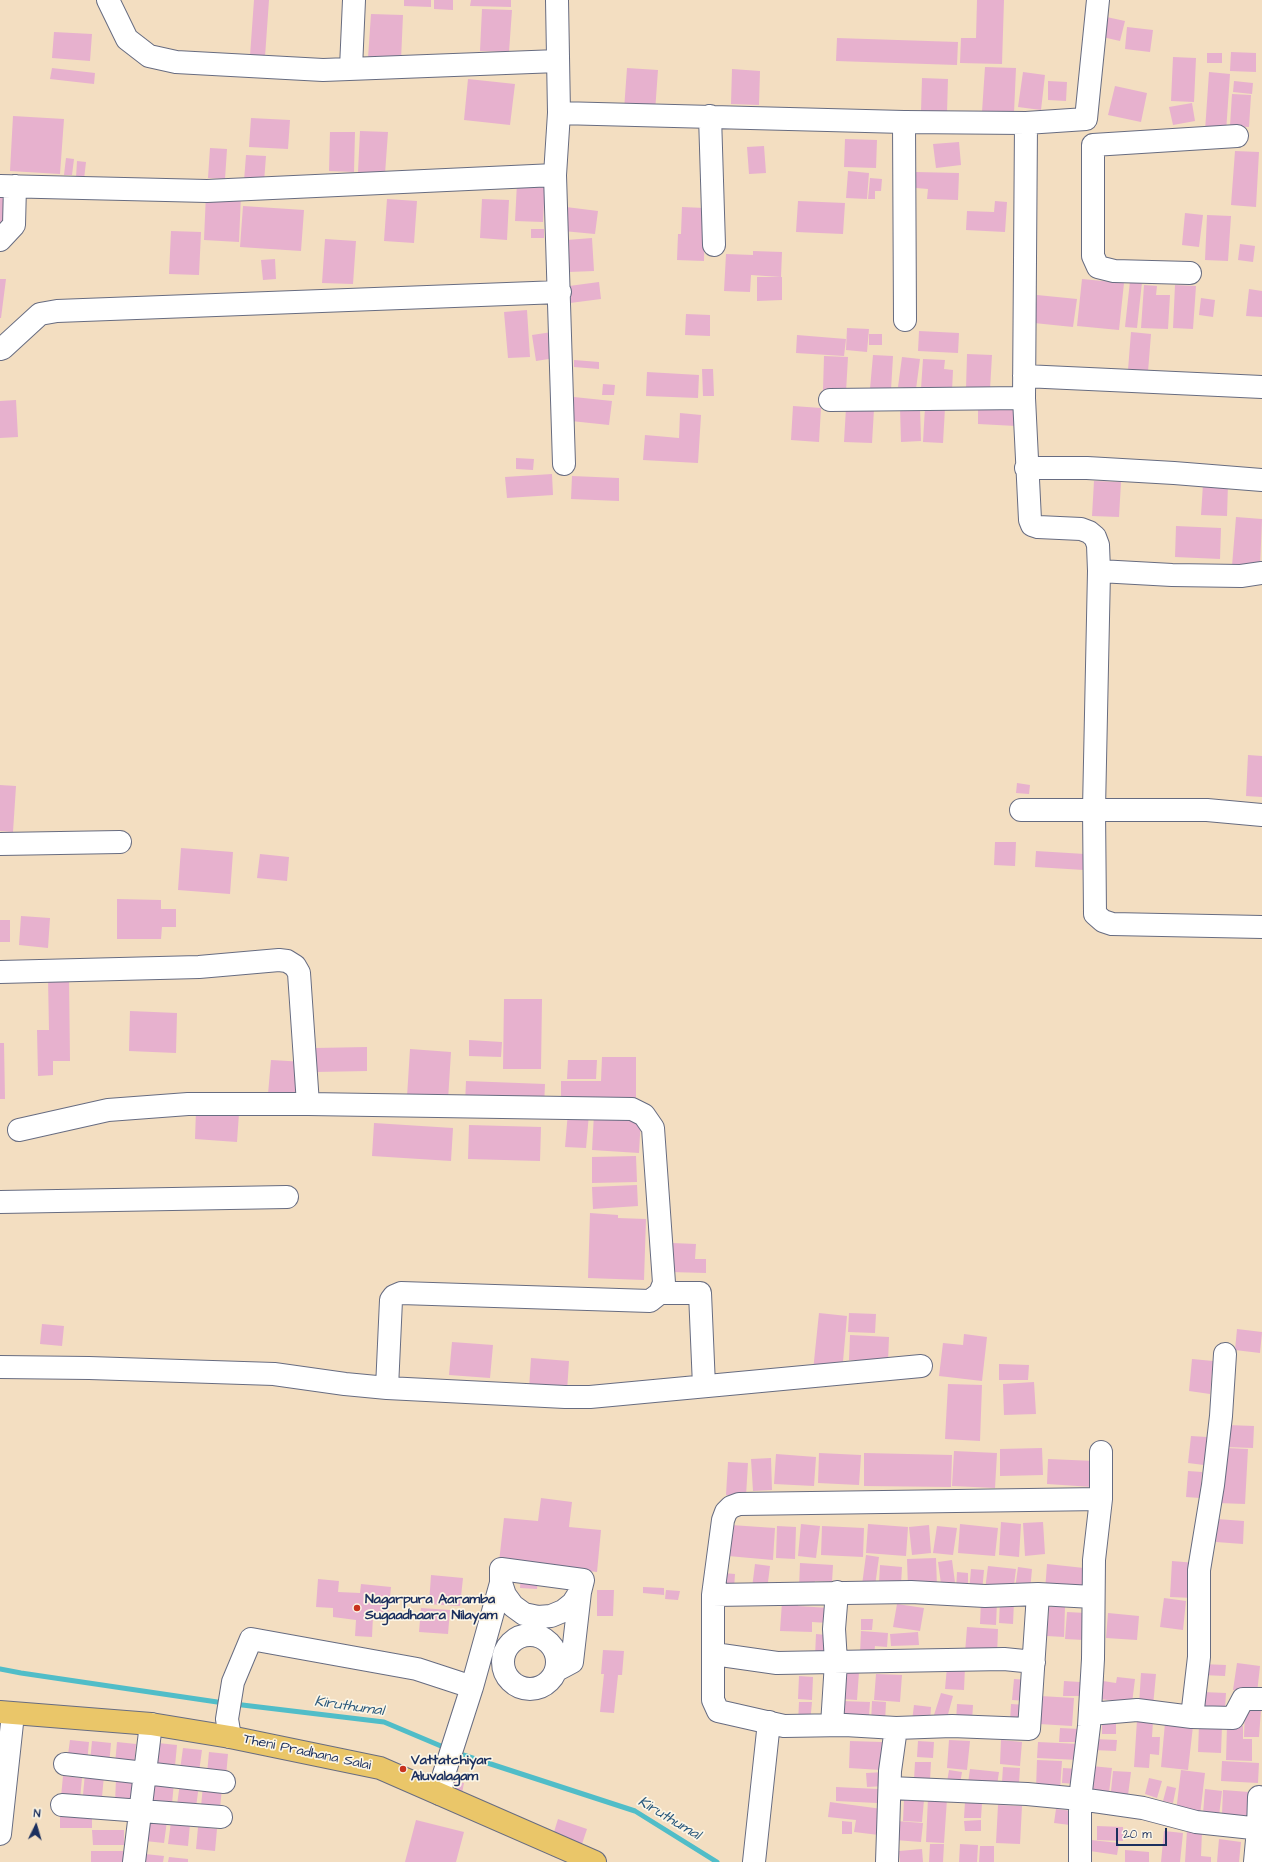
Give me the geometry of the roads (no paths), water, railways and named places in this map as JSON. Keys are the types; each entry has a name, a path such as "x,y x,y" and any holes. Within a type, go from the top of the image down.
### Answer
{"main road":[{"name":"Theni Pradhana Salai","path":"6,1713 228,1728 442,1784 596,1862"}],"street":[{"path":"108,0 127,39 149,56 176,62 316,70 558,61"},
{"path":"351,68 354,0"},
{"path":"557,0 559,113 555,175 560,292 564,464"},
{"path":"1098,0 1086,119 1093,145 1093,256 1098,267 1114,271 1190,273"},
{"path":"559,113 904,122 1026,123 1086,119"},
{"path":"710,116 714,245"},
{"path":"904,122 905,320"},
{"path":"1026,123 1024,398 1026,468 1030,520 1032,525 1046,529 1081,529 1089,532 1095,537 1098,545 1099,570 1093,903 1095,914 1103,921 1112,924 1262,928"},
{"path":"1093,145 1237,136"},
{"path":"0,240 14,225 7,186 207,191 555,175"},
{"path":"0,349 40,314 57,311 560,292"},
{"path":"1024,376 1262,387"},
{"path":"830,400 1024,398"},
{"path":"1026,468 1087,468 1262,480"},
{"path":"1099,570 1172,575 1240,576 1262,573"},
{"path":"1021,810 1206,810 1262,815"},
{"path":"0,844 120,842"},
{"path":"0,972 199,967 279,960 287,961 295,966 299,973 308,1104"},
{"path":"19,1130 108,1110 188,1104 308,1104 632,1110 644,1114 653,1128 664,1283 660,1294"},
{"path":"0,1202 287,1197"},
{"path":"387,1388 391,1300 394,1296 401,1293 650,1301 660,1294 700,1293 704,1386"},
{"path":"1192,1718 1199,1657 1199,1570 1213,1485 1221,1416 1225,1354"},
{"path":"0,1367 89,1368 274,1374 387,1388 590,1397 921,1366"},
{"path":"1080,1862 1080,1799 1090,1714 1094,1659 1094,1560 1101,1499 1101,1452"},
{"path":"1038,1594 1029,1729 952,1726 896,1728 832,1725 784,1726 718,1711 713,1700 713,1594 723,1520 726,1512 731,1507 739,1504 1101,1499"},
{"path":"442,1784 474,1680 501,1583 501,1569 583,1580 580,1592 572,1662 557,1670"},
{"path":"501,1583 505,1595 513,1606 537,1626 545,1639 556,1652 558,1661 557,1670 553,1678 538,1688 520,1688 512,1683 506,1675 503,1667 506,1649"},
{"path":"474,1680 512,1642 528,1635 537,1626 551,1616 563,1611 573,1603 580,1592"},
{"path":"832,1725 836,1662 834,1629 837,1592"},
{"path":"713,1594 911,1592 985,1596 1038,1594 1093,1597"},
{"path":"228,1728 233,1682 251,1639 474,1680"},
{"path":"714,1654 777,1663 1004,1659 1034,1662"},
{"path":"1090,1714 1137,1710 1192,1718 1233,1718 1243,1699 1262,1700"},
{"path":"0,1834 6,1713"},
{"path":"754,1862 769,1722"},
{"path":"134,1862 151,1724"},
{"path":"887,1862 890,1771 896,1728"},
{"path":"65,1764 224,1782"},
{"path":"890,1788 1027,1794 1080,1799 1143,1808 1196,1822 1260,1829"},
{"path":"1255,1862 1260,1829 1258,1797"},
{"path":"62,1805 221,1817"}],"waterway":[{"name":"Kiruthumal","path":"0,1669 224,1703"},
{"name":"Kiruthumal","path":"234,1704 384,1722 448,1749"},
{"name":"Kiruthumal","path":"457,1753 635,1811 717,1862"}],"place":[{"name":"Nagarpura Aaramba Sugaadhaara Nilayam","path":"357,1608"},
{"name":"Vattatchiyar Aluvalagam","path":"403,1769"}]}
